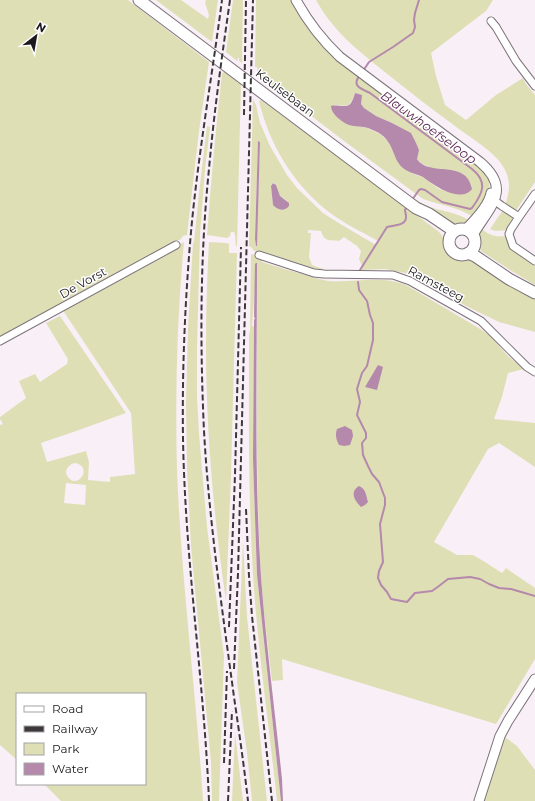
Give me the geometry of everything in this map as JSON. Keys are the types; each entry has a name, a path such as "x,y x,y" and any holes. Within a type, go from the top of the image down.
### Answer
{"main road":[{"name":"Keulsebaan","path":"139,0 412,205 425,218 452,233"},
{"path":"470,241 462,255 450,249 448,240 452,233 462,228 470,241 475,256 509,279 535,293"},
{"path":"470,241 502,267 535,287"}],"street":[{"path":"296,0 310,24 321,38 340,57 475,158 490,172 493,198 492,208 470,241"},
{"path":"491,21 516,61 535,86"},
{"path":"535,194 509,234 513,246 535,261"},
{"path":"493,198 519,217"},
{"name":"De Vorst","path":"0,341 176,245"},
{"name":"Ramsteeg","path":"259,255 324,274 393,275 410,281 481,321 527,367 535,372"},
{"path":"479,801 500,736 535,679"}],"green space":[{"path":"0,0 128,0 209,62 199,131 187,235 183,236 180,240 178,240 178,242 0,337"},
{"path":"156,0 181,0 208,19 209,15 205,3 206,0 218,0 212,42"},
{"path":"233,0 243,0 242,63 239,61 239,58 237,61 226,52"},
{"path":"256,0 292,0 308,26 478,164 488,177 489,188 486,198 473,217 455,208 423,199 258,75 257,67 255,67","holes":["355,93 361,95 361,104 364,108 411,134 417,159 422,164 430,167 451,193 439,189 423,177 413,174 389,142 380,134 367,128 348,124 334,105 346,106 350,104"]},
{"path":"316,0 493,0 486,11 431,53 445,105 466,120 496,95 523,78 535,95 535,182 515,212 505,205 509,183 504,167 496,157 359,51 331,23"},
{"path":"224,71 237,81 237,83 238,81 241,83 237,246 234,232 231,232 230,236 227,238 207,235 222,73"},
{"path":"253,99 260,123 270,146 287,175 297,188 323,213 376,245 378,241 325,209 292,174 275,146 263,117 259,101 261,100 438,231 442,236 446,249 451,255 460,258 468,258 535,295 535,332 499,322 466,306 415,275 385,269 361,270 362,266 359,259 361,251 357,246 344,237 339,241 330,240 326,239 322,235 321,231 308,230 308,233 311,233 309,257 312,265 323,269 322,273 254,251 249,246","holes":["258,141 260,144 256,246 255,239","272,183 275,184 280,196 289,204 273,205"]},
{"path":"207,126 210,127 200,235 197,397 207,527 224,656 219,801 212,801 211,762 191,546 187,468 186,402 188,327 193,243"},
{"path":"413,198 435,209 455,214 470,221 464,225 449,223 440,219"},
{"path":"503,210 513,217 514,220 509,230 495,231 490,229"},
{"path":"479,227 492,235 508,236 535,264 535,285 481,251 478,244 477,235"},
{"path":"184,242 177,355 177,469 185,594 197,718 203,801 61,801 45,785 146,785 146,693 16,693 16,759 0,745 0,425 3,424 0,417 26,398 19,381 35,374 40,382 67,364 68,359 46,323 60,316 126,413 41,443 47,462 86,451 89,462 88,480 110,482 110,477 135,474 131,413 62,309","holes":["75,463 81,465 84,473 79,479 76,481 68,477 66,470 69,466","66,483 86,485 85,505 64,503"]},
{"path":"209,242 227,243 229,244 229,253 237,253 226,601 214,507 207,411 206,333"},
{"path":"251,254 263,258 262,262 326,281 387,280 397,282 406,285 482,330 490,336 508,356 524,369 508,373 502,397 494,419 535,423 535,467 499,443 488,449 434,542 457,555 473,555 502,573 506,568 535,588 535,659 496,724 282,659 283,680 272,681 263,602 259,537 257,263 252,326 254,326 253,459 257,575 281,801 277,801 253,575 249,454"},
{"path":"243,540 247,617 267,801 252,801 237,682"},
{"path":"235,733 243,801 232,801"},
{"path":"505,737 517,746 535,770 535,801 484,801"}],"water":[{"path":"355,93 362,95 361,104 364,108 376,116 411,133 419,150 417,159 423,164 430,167 455,171 463,174 468,180 472,189 468,193 458,195 447,192 423,177 405,170 399,164 388,141 379,133 366,127 349,125 340,120 331,109 331,106 349,105"},
{"path":"258,141 260,142 256,246 255,239"},
{"path":"273,183 276,185 280,196 289,203 289,206 283,210 273,205 271,186"},
{"path":"256,263 257,499 263,602 282,779 283,801 281,801 257,575 253,459"},
{"path":"378,365 383,367 377,390 365,387"},
{"path":"345,426 352,430 353,436 350,445 344,446 339,445 336,433 337,429"},
{"path":"359,486 364,491 368,502 361,507 354,496 354,491"}],"waterway":[{"name":"Blauwhoefseloop","path":"363,71 369,62 413,33 415,27 415,13 419,0"},
{"name":"Blauwhoefseloop","path":"360,75 356,82 358,87 370,93 472,169 480,178 482,183 479,197 470,209 442,202 425,190 421,189 412,200"},
{"name":"Blauwhoefseloop","path":"360,270 387,227 404,222 406,219 405,210 407,206"},
{"name":"Blauwhoefseloop","path":"358,282 359,290 367,301 373,323 373,340 367,366 362,373 357,389 360,402 357,415 366,433 366,438 362,443 363,455 372,474 379,482 385,498 385,505 380,524 383,562 378,578 381,585 391,599 407,602 415,593 432,591 448,579 470,577 480,579 499,588 511,589 535,596"}],"railway":[{"path":"209,801 207,756 184,484 183,387 191,232 201,145 222,0"},
{"path":"230,0 216,105 206,202 202,267 202,366 206,464 213,531 248,801"},
{"path":"244,115 246,0"},
{"path":"234,669 238,573 253,0"},
{"path":"229,627 241,247"},
{"path":"246,509 252,616 272,801"},
{"path":"224,763 227,671"},
{"path":"228,801 232,711"}]}
